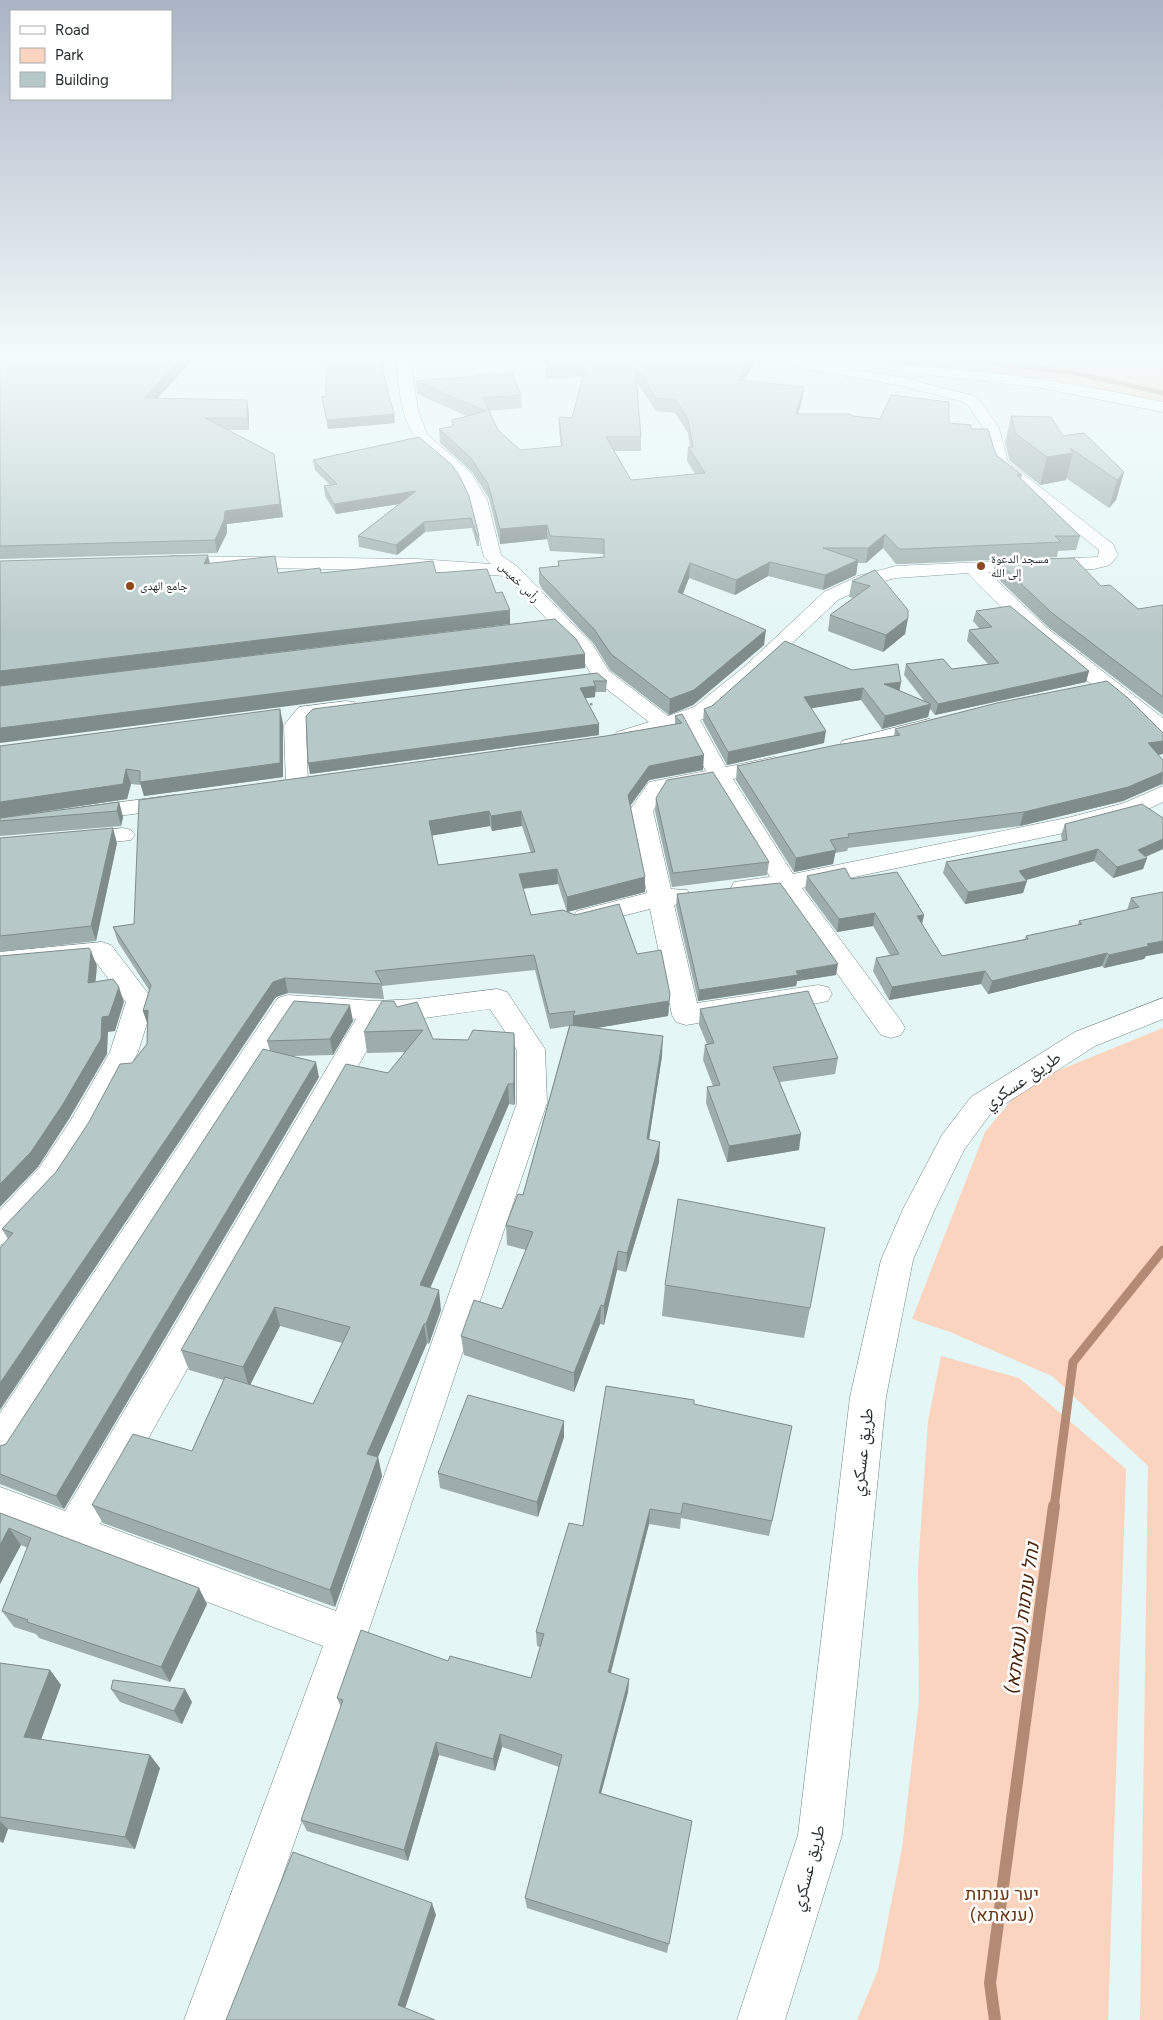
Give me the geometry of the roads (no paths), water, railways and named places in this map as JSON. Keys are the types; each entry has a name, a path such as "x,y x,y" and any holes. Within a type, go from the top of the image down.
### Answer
{"street":[{"name":"رأس خميس","path":"434,450 463,473 478,499 493,557 511,571 551,627 586,649 592,676 677,721"},
{"path":"606,742 702,712 751,671 831,596 865,580 896,572 1094,563 1104,561 1110,555 1107,548 1000,464 997,450"},
{"path":"151,561 258,561 418,565 511,571"},
{"path":"973,568 1028,620 1106,686 1163,728"},
{"path":"1078,692 1106,686"},
{"path":"277,716 366,705"},
{"path":"297,784 295,725 307,712"},
{"path":"677,721 720,776 786,884 891,1028"},
{"path":"830,751 948,721"},
{"path":"794,760 658,787 641,811 686,1014 818,994"},
{"path":"574,920 660,898 786,884 1073,824 1132,808 1163,793"},
{"path":"69,816 195,799"},
{"path":"57,840 123,835"},
{"path":"0,961 102,951 140,1001 124,1052 82,1128 50,1177 0,1232"},
{"path":"0,1444 288,1005 375,1012 497,999 531,1049 532,1103 346,1635 208,2020"},
{"name":"طريق عسكري","path":"761,2020 820,1834 828,1747 868,1397 897,1260 918,1209 953,1143 981,1105 1085,1039 1163,1008"},
{"path":"73,1534 375,1012"},
{"path":"0,1505 346,1635"}],"waterway":[{"name":"נחל ענתות (ענאתא)","path":"1054,1508 1073,1362 1163,1250"},
{"name":"נחל ענתות (ענאתא)","path":"995,2020 990,1983 1054,1506"}],"place":[{"name":"مسجد الدعوة إلى الله","path":"981,566"},
{"name":"جامع الهدى","path":"130,586"}],"park label":[{"name":"יער ענתות (ענאתא)","path":"1002,1904"}]}
